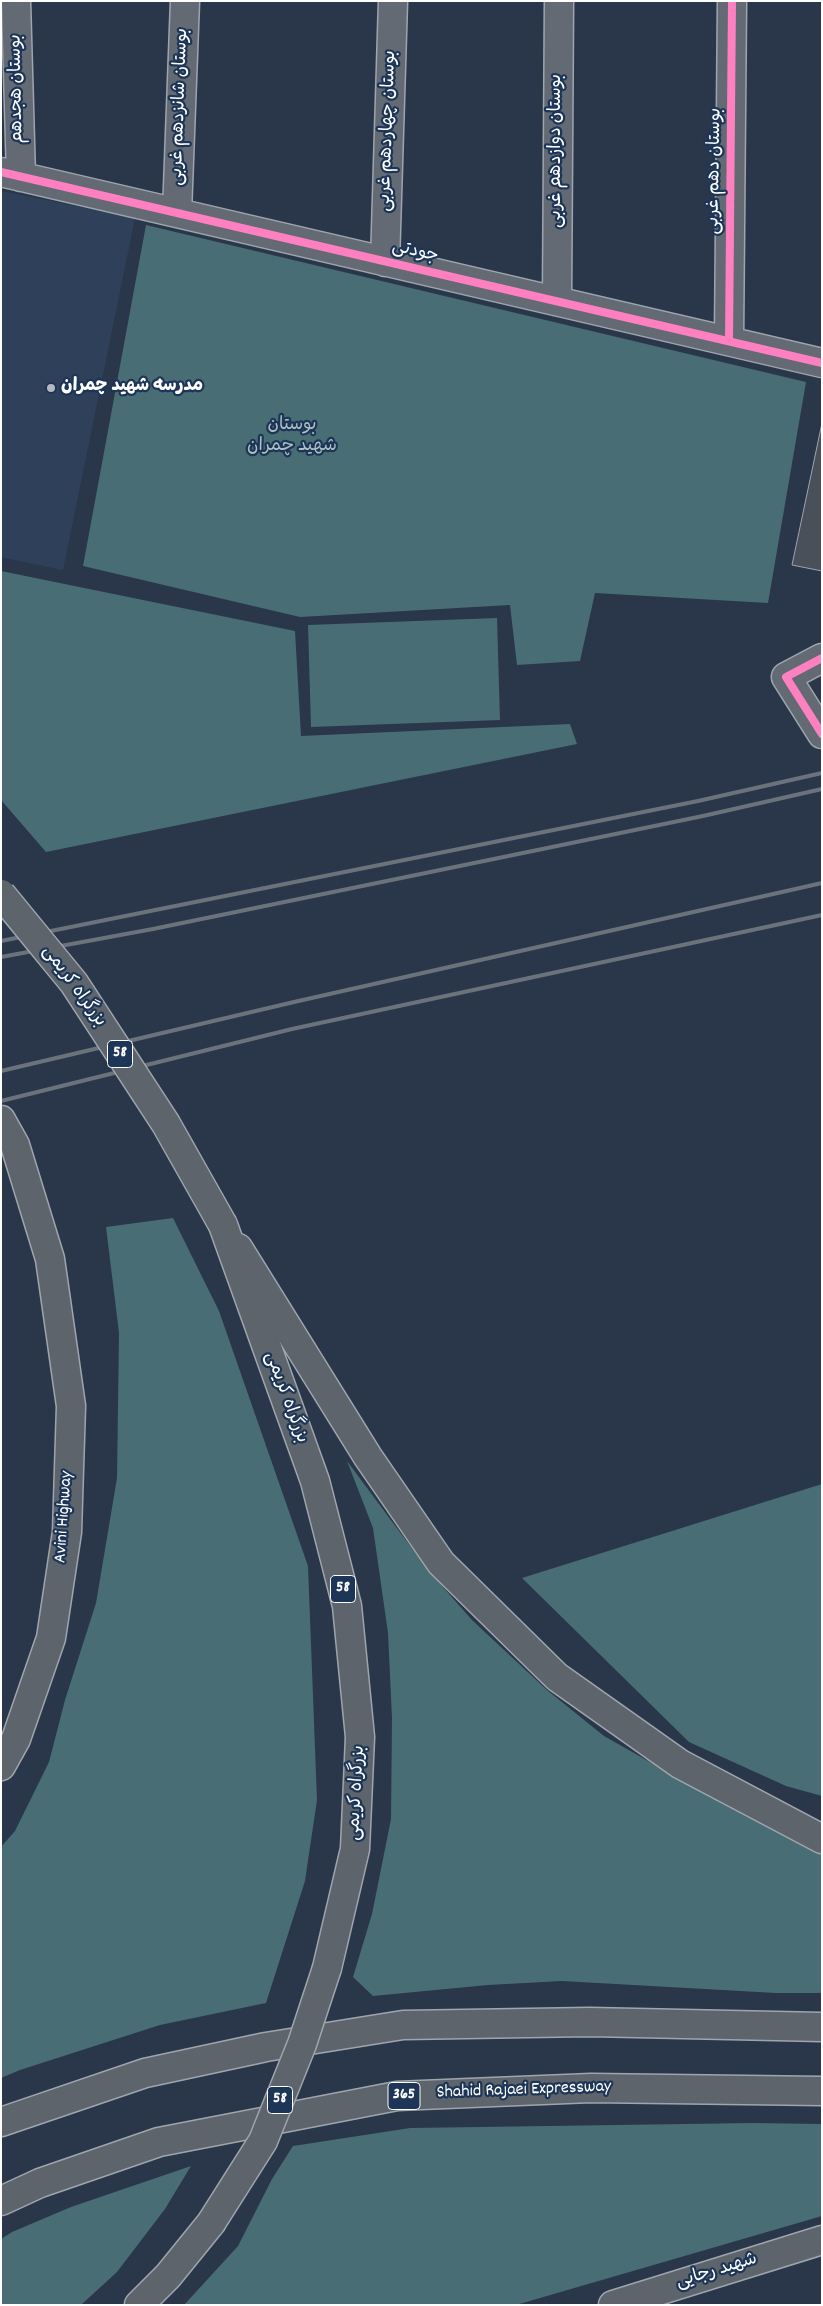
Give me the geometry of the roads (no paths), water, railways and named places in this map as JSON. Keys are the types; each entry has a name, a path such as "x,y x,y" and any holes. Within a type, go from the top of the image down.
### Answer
{"main road":[{"name":"بزرگراه کریمی","path":"1,894 74,983 166,1124 223,1225 315,1481 347,1606 360,1737 355,1849 327,1968 302,2044 263,2141 211,2223 168,2276 139,2305"},
{"name":"Avini Highway","path":"1,1120 14,1145 50,1258 71,1406 66,1532 51,1638 16,1739 1,1766"},
{"path":"223,1225 368,1457 441,1563 557,1676 680,1764 822,1839"},
{"path":"1,2122 145,2073 266,2047 403,2025 590,2022 822,2027"},
{"name":"Shahid Rajaei Expressway","path":"1,2202 40,2183 159,2142 397,2096 591,2088 822,2091"},
{"name":"شهید رجایی","path":"613,2305 822,2240"}],"street":[{"name":"بوستان هجدهم","path":"11,175 16,1"},
{"name":"بوستان شانزدهم غربی","path":"177,213 185,1"},
{"name":"بوستان چهاردهم غربی","path":"385,262 393,1"},
{"name":"بوستان دوازدهم غربی","path":"557,301 559,1"},
{"name":"بوستان دهم غربی","path":"729,341 732,1"},
{"name":"جودتی","path":"11,175 822,363"},
{"path":"822,658 786,677 822,734"}],"railway":[{"path":"1,941 698,801 822,773"},
{"path":"1,957 153,929 703,816 822,789"},
{"path":"1,1071 294,1002 822,883"},
{"path":"1,1101 292,1029 822,915"}],"place":[{"name":"مدرسه شهید چمران","path":"51,388"}],"park label":[{"name":"بوستان شهید چمران","path":"292,437"}]}
